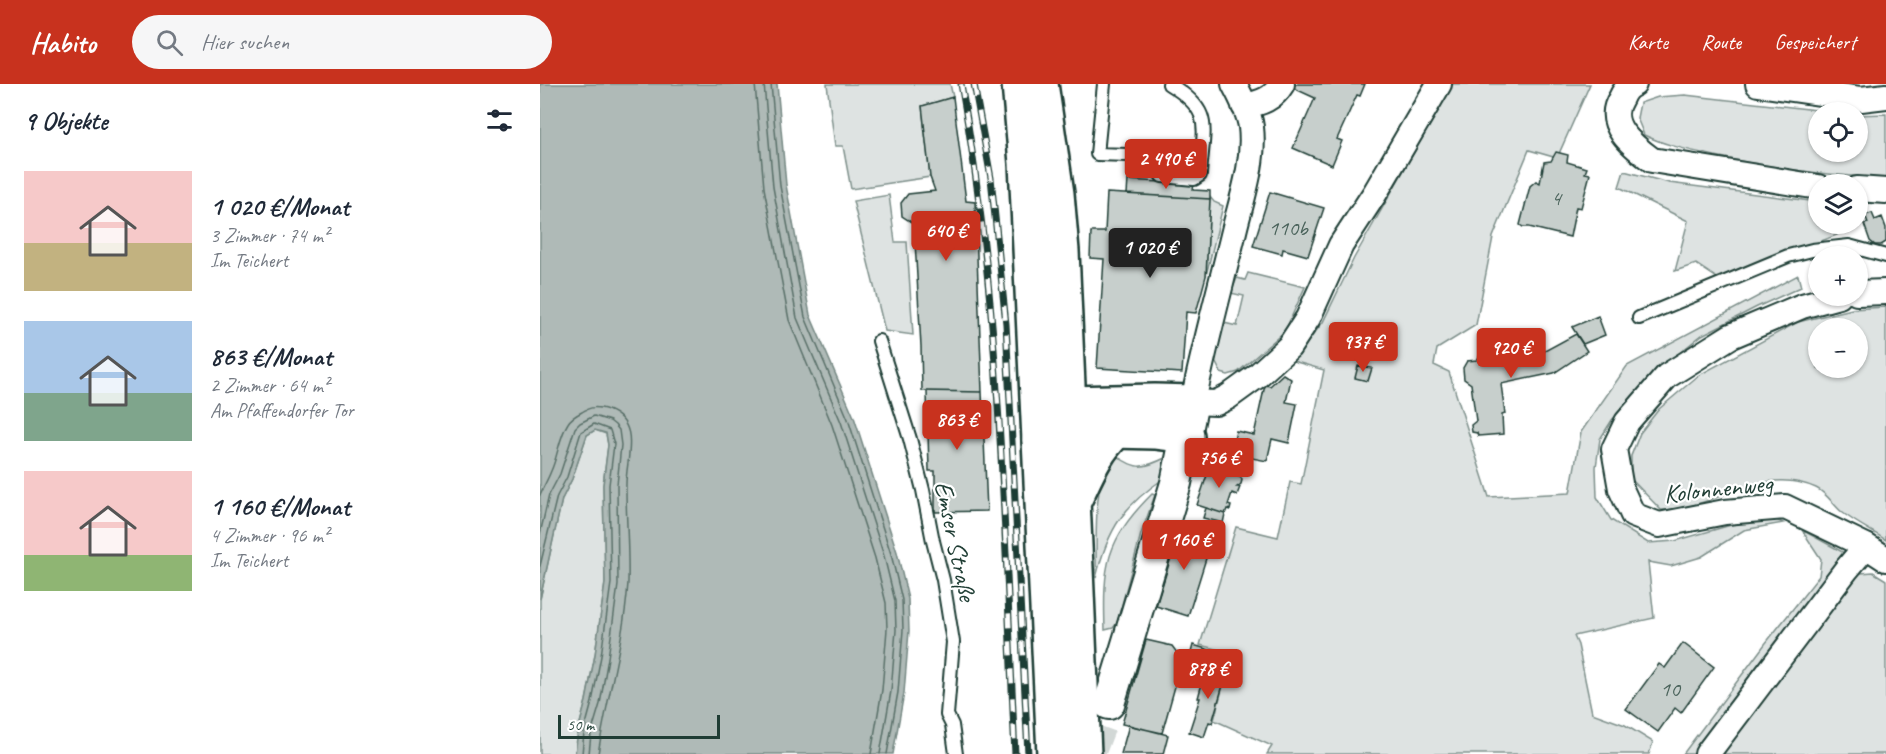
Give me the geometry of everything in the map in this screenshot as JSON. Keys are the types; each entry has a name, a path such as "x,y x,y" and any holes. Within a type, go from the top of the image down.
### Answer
{"main road":[{"path":"1019,84 1027,175 1051,361"},
{"path":"1041,84 1057,194 1062,251 1051,361 1054,754"},
{"path":"1051,427 1155,401 1193,402"},
{"path":"1051,427 1187,436"},
{"path":"1051,427 1074,501 1084,754"},
{"path":"1074,501 1096,455 1117,431"}],"street":[{"path":"1109,704 1176,483 1208,332 1249,165 1251,126 1234,84"},
{"path":"1244,106 1260,104 1271,98 1282,84"},
{"path":"1193,402 1216,403 1228,398 1289,347 1308,318 1341,245 1375,193 1439,84"},
{"path":"1634,84 1627,87 1617,103 1617,124 1631,145 1652,160 1808,185"},
{"path":"1758,84 1861,99 1886,96"},
{"path":"1868,190 1886,191"},
{"path":"1868,292 1886,292"},
{"name":"Kolonnenweg","path":"1808,304 1731,336 1667,376 1627,422 1614,449 1621,489 1633,515 1659,525 1725,512 1785,507 1876,553"},
{"name":"Kolonnenweg","path":"1707,754 1846,570 1876,553"}],"lane":[{"path":"1104,84 1097,154 1158,156 1158,171 1162,176 1194,179 1200,175 1204,121 1198,106 1188,96 1169,84"},
{"path":"1639,318 1788,256 1812,250 1850,246 1886,256"},
{"name":"Emser Straße","path":"879,341 910,439 943,580 953,642 947,715 952,725 956,754"}],"shaded area":[{"path":"827,84 950,84 953,97 922,106 930,177 851,189 843,146 835,146"},
{"path":"1453,84 1590,84 1557,158 1529,150 1493,237 1476,325 1437,349 1434,365 1449,372 1489,497 1570,493 1581,432 1627,366 1798,275 1801,287 1702,335 1657,371 1612,420 1600,439 1596,467 1597,497 1611,520 1648,543 1675,541 1745,521 1771,518 1783,523 1744,530 1701,557 1671,566 1648,562 1654,618 1574,636 1578,645 1592,713 1625,725 1653,742 1649,754 1267,754 1272,746 1214,720 1227,671 1225,669 1231,653 1200,645 1236,527 1278,537 1290,482 1301,484 1324,370 1293,361 1323,322 1354,258"},
{"path":"1685,95 1808,109 1808,162 1868,162 1868,115 1886,114 1886,178 1868,177 1868,174 1800,171 1715,156 1661,142 1644,135 1637,118 1640,103 1658,97"},
{"path":"1624,171 1669,183 1808,201 1808,234 1838,234 1720,280 1696,264 1675,271 1688,221 1619,187"},
{"path":"889,195 895,242 907,242 913,335 885,331 853,201"},
{"path":"1210,197 1214,202 1223,206 1206,276"},
{"path":"1248,273 1305,287 1285,331 1238,372 1228,375 1221,373 1214,359 1224,323 1237,326 1244,296 1231,293 1237,278 1245,280"},
{"path":"1886,307 1886,540 1843,513 1820,490 1796,482 1776,481 1757,484 1701,503 1661,510 1631,479 1631,456 1640,433 1659,409 1699,375 1798,322 1808,320 1808,378 1868,378 1868,318 1815,318 1852,309"},
{"path":"595,430 606,434 608,445 603,485 605,583 595,655 575,754 540,754 540,599 562,499 572,479 587,435"},
{"path":"1111,452 1126,462 1138,466 1151,464 1167,457 1166,477 1151,487 1120,519 1106,545 1096,578 1098,497 1105,466"},
{"path":"1152,494 1155,495 1141,534 1117,623 1113,628 1105,630 1105,588 1110,556 1125,526"},
{"path":"1802,530 1848,555 1699,754 1683,754 1819,576 1821,559"},
{"path":"1873,572 1886,580 1886,754 1715,754 1853,577 1861,573"}],"water":[{"path":"540,84 777,84 786,185 810,315 854,417 897,552 908,599 909,631 904,693 893,754 575,754 595,655 605,583 603,485 608,445 606,433 595,430 587,435 572,479 562,499 540,599"}],"building":[{"path":"1295,84 1365,84 1360,96 1357,95 1337,139 1342,141 1332,165 1293,148 1315,98 1293,88"},
{"path":"953,97 966,201 975,202 982,392 922,391 914,224 902,216 901,203 908,194 935,191 930,177 922,106"},
{"path":"1556,152 1568,155 1567,162 1587,168 1585,173 1590,174 1581,208 1576,207 1570,237 1520,225 1530,186 1536,181 1540,183 1544,162 1551,161"},
{"path":"1128,180 1194,184 1193,190 1210,191 1210,199 1127,194"},
{"path":"1270,192 1324,208 1308,256 1283,249 1282,254 1253,246"},
{"path":"1107,193 1210,199 1206,276 1196,313 1186,312 1182,373 1097,368 1104,259 1090,258 1091,232 1105,232"},
{"path":"1872,213 1875,220 1882,217 1886,228 1886,242 1881,245 1875,245 1870,241 1868,234 1868,214"},
{"path":"1598,316 1605,335 1583,344 1572,327"},
{"path":"1576,334 1587,351 1554,373 1501,384 1505,414 1502,415 1503,434 1478,436 1477,433 1472,432 1471,425 1476,421 1471,384 1464,379 1463,368 1467,361 1477,360 1483,351 1489,357 1542,349 1543,352"},
{"path":"1358,366 1372,368 1368,381 1355,378"},
{"path":"1283,374 1291,379 1286,402 1297,404 1289,443 1272,439 1267,461 1231,454 1236,431 1254,435 1265,385 1270,386"},
{"path":"927,391 982,392 987,511 935,512 935,471 929,471"},
{"path":"1223,465 1233,469 1232,474 1240,476 1242,480 1237,487 1240,487 1237,495 1232,493 1228,505 1231,506 1230,510 1227,509 1225,514 1197,505 1210,466 1221,470"},
{"path":"1206,508 1225,514 1223,523 1203,518"},
{"path":"1181,525 1213,536 1188,616 1156,606"},
{"path":"1146,640 1172,646 1178,654 1181,665 1162,733 1122,724"},
{"path":"1683,643 1714,667 1681,713 1675,708 1658,732 1626,709 1659,664 1665,668"},
{"path":"1193,645 1227,655 1224,663 1228,664 1226,671 1207,665 1205,673 1187,668"},
{"path":"1207,665 1227,671 1212,723 1209,722 1204,737 1189,732 1200,698 1198,698"},
{"path":"1129,725 1168,735 1163,754 1121,754"}],"tunnel":[{"path":"1090,754 1109,704"}],"railway":[{"path":"961,84 985,250 993,334 1004,502 1015,754"},
{"path":"974,84 991,178 1006,324 1028,754"}]}
